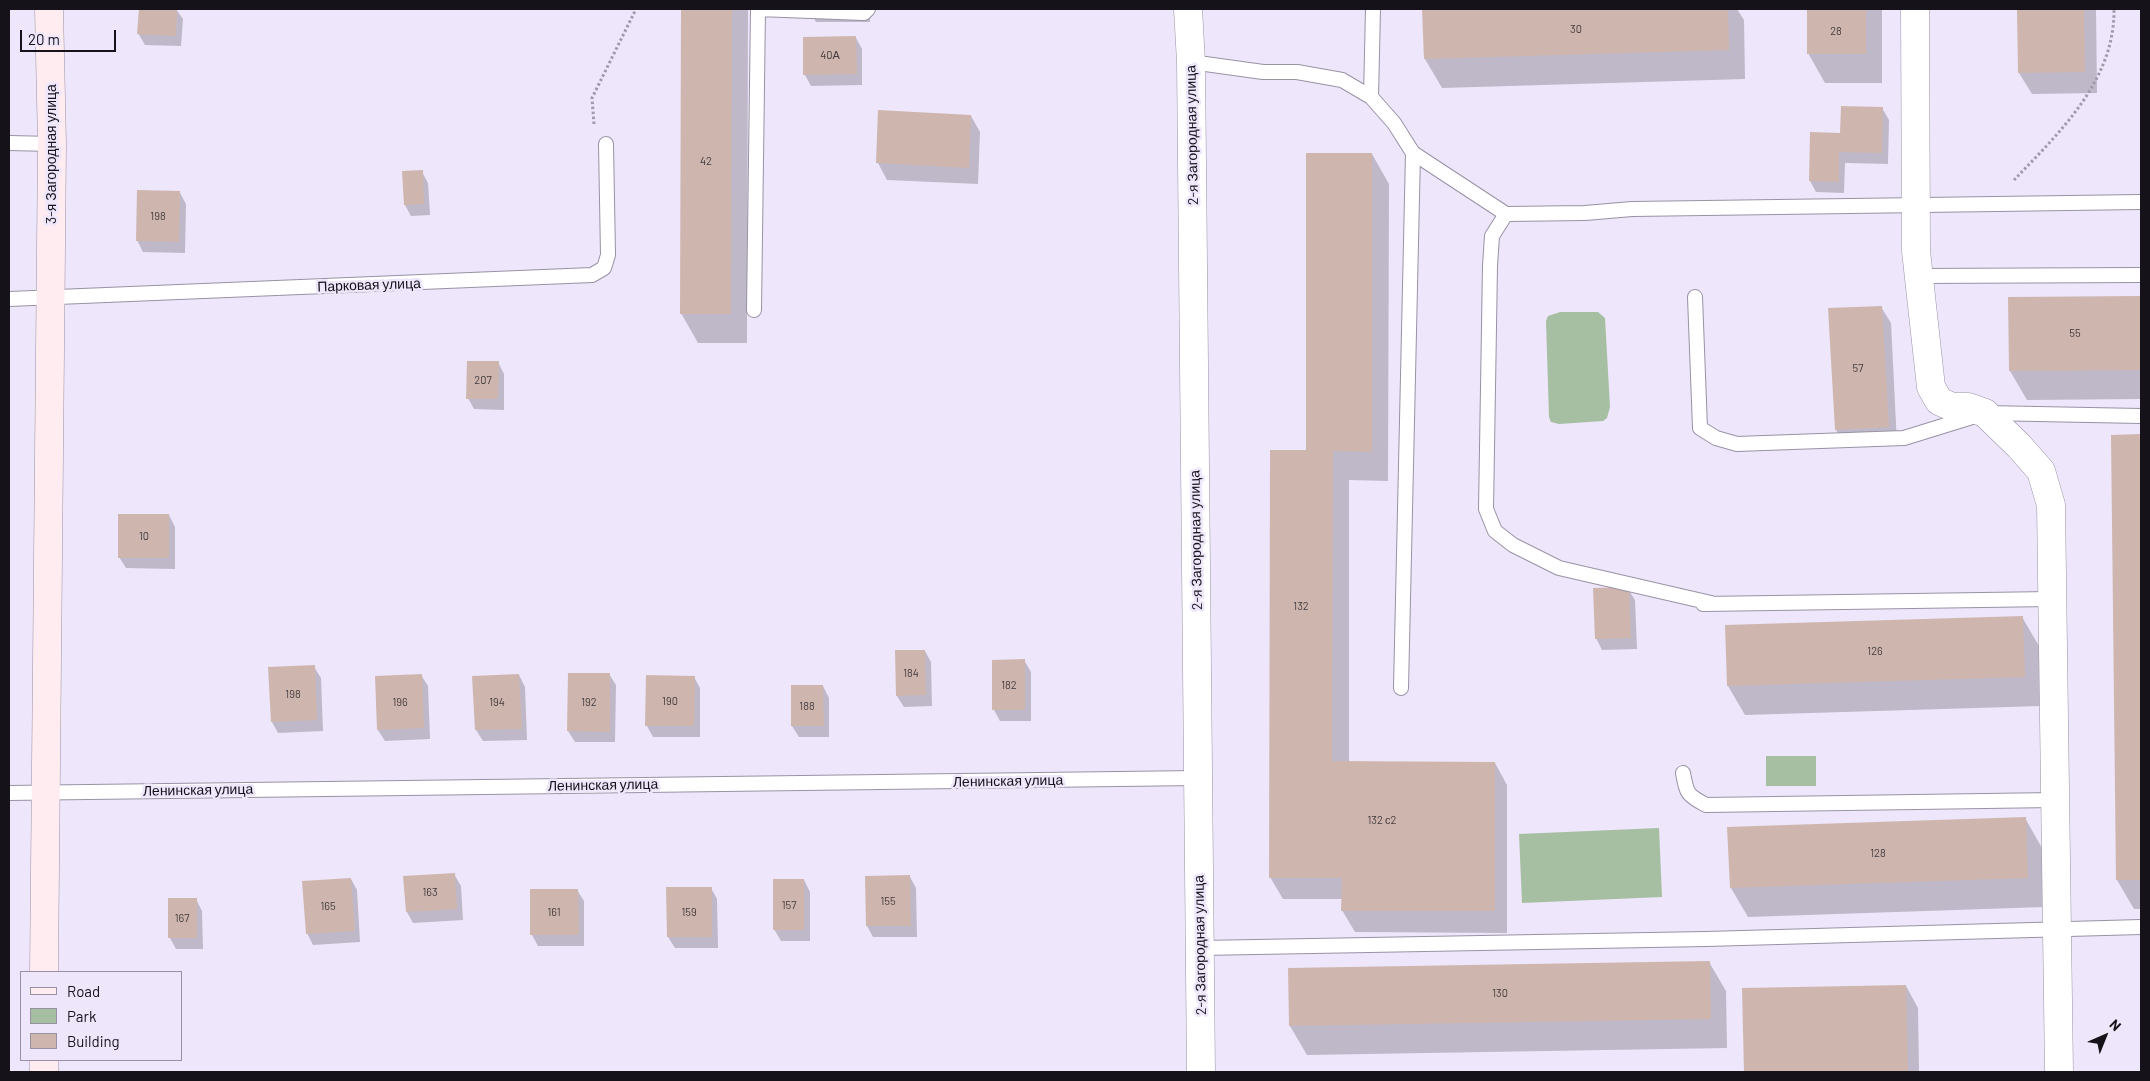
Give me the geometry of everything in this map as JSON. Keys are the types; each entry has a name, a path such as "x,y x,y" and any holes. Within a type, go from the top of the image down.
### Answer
{"main road":[{"name":"3-я Загородная улица","path":"44,971 52,144 49,9"}],"street":[{"name":"2-я Загородная улица","path":"1188,9 1191,62 1201,1072"},
{"path":"1915,9 1918,276 1931,387 1939,401 1952,407 1968,407 1985,413 2019,446 2041,471 2051,505 2059,1072"}],"lane":[{"path":"754,310 758,9 864,13 868,9"},
{"path":"1371,97 1374,9"},
{"path":"1191,62 1263,72 1297,72 1342,80 1371,97 1394,123 1413,153 1506,214 1586,213 1632,209 2141,202"},
{"path":"9,143 52,144"},
{"name":"Парковая улица","path":"9,299 592,275 604,268 608,255 606,144"},
{"path":"1401,688 1413,153"},
{"path":"1506,214 1492,236 1486,509 1495,531 1513,545 1559,568 1705,604 2052,600"},
{"path":"1918,276 2141,275"},
{"path":"1695,297 1700,428 1716,438 1737,444 1904,438 1985,413 2141,416"},
{"path":"1683,773 1690,797 1706,804 2055,800"},
{"name":"Ленинская улица","path":"9,793 1198,778"},
{"path":"1200,948 1706,940 2025,932 2057,928 2141,927"}],"path":[{"path":"606,144 593,123 592,98 636,9"},
{"path":"1992,204 2052,140 2084,101 2107,56 2112,41 2114,9"}],"green space":[{"path":"1560,312 1598,312 1605,318 1610,407 1607,418 1603,421 1559,424 1551,422 1549,417 1546,321 1548,316"},
{"path":"1766,756 1816,756 1816,786 1766,786"},
{"path":"1659,828 1662,897 1522,903 1519,834"}],"building":[{"path":"139,9 177,9 176,36 137,34"},
{"path":"681,9 732,9 731,314 680,314"},
{"path":"1422,9 1728,9 1729,50 1424,59"},
{"path":"1807,9 1866,9 1866,54 1807,54"},
{"path":"2017,9 2084,9 2085,72 2018,73"},
{"path":"856,36 857,74 803,75 803,37"},
{"path":"1841,106 1883,107 1882,153 1839,152 1839,182 1809,181 1810,132 1840,133"},
{"path":"878,110 971,115 969,168 876,163"},
{"path":"1306,153 1372,153 1372,452 1333,451 1332,761 1495,762 1495,911 1341,911 1342,878 1269,878 1270,450 1306,450"},
{"path":"423,170 424,204 404,205 402,171"},
{"path":"137,190 180,191 179,242 136,241"},
{"path":"2141,296 2141,370 2009,371 2008,297"},
{"path":"1882,306 1889,427 1835,430 1828,308"},
{"path":"467,361 499,361 498,399 466,399"},
{"path":"2141,434 2141,880 2116,880 2111,435"},
{"path":"118,514 169,514 169,558 118,558"},
{"path":"1629,587 1631,638 1595,639 1593,588"},
{"path":"2023,616 2025,677 1727,686 1725,625"},
{"path":"895,650 925,650 926,695 896,696"},
{"path":"1025,659 1025,710 992,710 992,660"},
{"path":"315,665 317,720 271,722 268,667"},
{"path":"568,673 610,673 610,732 567,731"},
{"path":"422,674 424,728 377,730 375,676"},
{"path":"519,674 522,729 475,730 472,676"},
{"path":"646,675 695,676 694,726 645,726"},
{"path":"791,685 823,685 824,726 791,726"},
{"path":"2026,817 2028,878 1730,888 1727,827"},
{"path":"455,873 457,909 406,912 403,876"},
{"path":"910,875 911,926 866,926 865,876"},
{"path":"351,878 355,931 306,934 302,881"},
{"path":"773,879 804,879 804,930 773,930"},
{"path":"666,887 712,887 712,937 667,937"},
{"path":"530,889 578,889 579,935 530,935"},
{"path":"168,898 197,898 197,938 168,938"},
{"path":"1710,961 1711,1019 1289,1026 1288,968"},
{"path":"1906,985 1908,1072 1744,1072 1742,988"}]}
